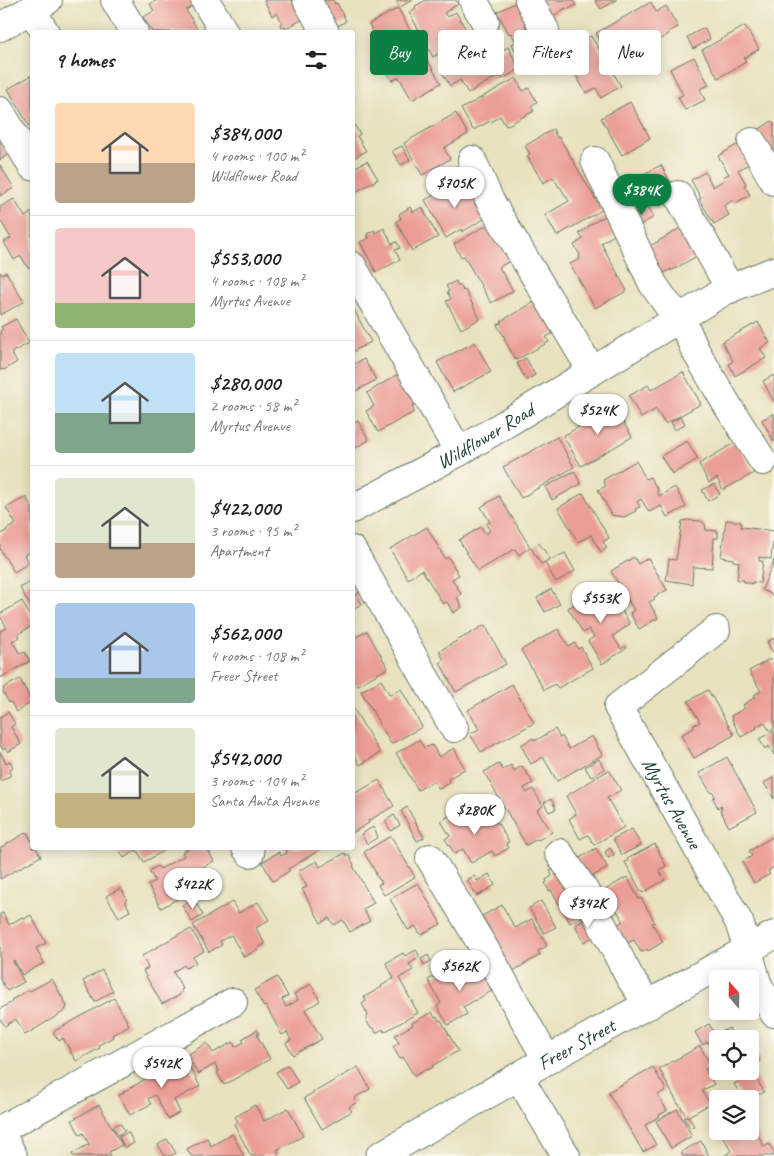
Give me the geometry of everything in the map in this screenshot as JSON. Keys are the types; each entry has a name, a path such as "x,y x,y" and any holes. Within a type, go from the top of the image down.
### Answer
{"street":[{"path":"115,0 133,30"},
{"path":"205,0 223,30"},
{"path":"307,0 324,30"},
{"path":"529,0 545,30"},
{"path":"0,27 40,5 45,30"},
{"path":"0,111 30,163"},
{"path":"752,142 774,181"},
{"path":"472,160 490,201 592,371"},
{"path":"595,161 653,284 667,304 681,318 695,350 729,408 763,460"},
{"path":"678,195 730,289"},
{"path":"355,271 459,452"},
{"name":"Wildflower Road","path":"355,507 459,452 730,289 774,271"},
{"path":"355,555 454,728"},
{"name":"Myrtus Avenue","path":"716,630 618,707 739,922 757,983 774,1013"},
{"path":"559,853 584,890 630,978 648,1005"},
{"path":"430,858 493,963 547,1060"},
{"name":"Freer Street","path":"380,1156 411,1148 547,1060 774,936"},
{"path":"13,1156 0,1131 232,1002"},
{"path":"519,1077 566,1156"}],"building":[{"path":"157,0 192,0 195,5 186,10 198,30 151,30 143,17 154,11 150,4"},
{"path":"264,0 295,0 305,18 286,28 285,26 282,27 280,24 282,22 277,13 272,16"},
{"path":"322,0 333,0 335,4 337,3 346,21 336,27"},
{"path":"396,0 413,0 400,7"},
{"path":"426,0 456,0 458,4 444,13 447,17 456,12 466,30 438,30 438,54 433,57 428,48 428,30 419,30 409,12 416,8 415,6"},
{"path":"537,0 573,0 576,5 567,10 566,8 548,19"},
{"path":"595,0 617,0 601,9"},
{"path":"519,1 530,22 525,25 527,30 514,30 514,38 511,33 509,34 497,12"},
{"path":"651,2 656,12 666,6 678,27 668,32 669,34 661,39 661,30 601,30"},
{"path":"398,8 410,30 372,30 369,24"},
{"path":"745,26 759,49 744,58 746,62 718,78 702,50"},
{"path":"704,28 710,39 693,49 687,37"},
{"path":"591,36 599,49 599,75 614,75 621,86 601,98 596,88 586,93 576,75 589,75 589,37"},
{"path":"508,47 514,58 514,72 502,79 500,75 504,75 504,49"},
{"path":"694,57 709,85 700,89 705,100 685,110 678,97 683,95 670,69"},
{"path":"428,61 441,83 412,100 399,77 392,81 388,75 428,75"},
{"path":"444,75 500,75 468,93 460,80 450,86"},
{"path":"30,76 30,128 8,89"},
{"path":"516,78 523,91 529,88 537,102 531,106 534,111 506,126 500,116 473,130 461,109"},
{"path":"630,102 650,138 622,155 601,118"},
{"path":"456,113 468,134 444,148 450,159 422,175 404,143"},
{"path":"772,121 774,124 774,159 758,130"},
{"path":"355,126 360,134 357,136 366,151 355,157"},
{"path":"0,129 13,152 0,160"},
{"path":"553,129 602,210 557,236 545,215 569,201 553,177 543,183 527,156 530,154 525,146"},
{"path":"740,143 751,163 738,170 750,195 735,203 733,200 724,206 729,215 714,224 699,199 701,198 691,180 705,172 713,187 724,180 723,177 729,174 718,156"},
{"path":"402,146 410,160 401,165 392,151"},
{"path":"367,161 378,179 355,192 355,167"},
{"path":"0,165 14,188 0,196"},
{"path":"661,165 676,193 651,206 636,178"},
{"path":"465,179 477,201 474,203 484,219 462,232 461,229 446,238 425,200"},
{"path":"14,199 25,217 30,213 30,266 28,268 21,256 14,260 4,242 11,238 0,220 0,207"},
{"path":"648,206 654,217 636,227 629,216"},
{"path":"410,207 413,212 422,207 438,237 412,251 396,221 401,219 399,214"},
{"path":"605,216 616,234 601,243 627,291 595,308 570,264 580,259 580,255 574,245 583,239 579,233"},
{"path":"489,224 510,261 499,267 513,291 491,303 464,256 461,257 454,244"},
{"path":"684,226 700,254 671,271 671,269 660,275 645,249"},
{"path":"384,228 392,244 397,242 400,248 395,250 400,260 376,272 360,242 369,238 367,234 374,230 375,233"},
{"path":"0,272 2,275 6,272 24,302 0,315"},
{"path":"456,281 458,286 460,284 463,291 465,290 480,319 461,329 446,301 451,299 446,286"},
{"path":"538,300 556,332 546,337 549,342 516,360 497,325"},
{"path":"355,312 371,342 355,350"},
{"path":"16,319 29,343 11,353 17,362 4,370 0,370 0,331 3,329 1,327"},
{"path":"758,322 770,343 760,348 766,358 735,376 729,364 733,361 722,342"},
{"path":"475,342 491,372 453,392 437,362"},
{"path":"526,358 535,375 526,380 517,363"},
{"path":"364,359 376,380 355,391 355,364"},
{"path":"403,371 420,401 412,406 414,412 378,432 366,411 374,406 367,393"},
{"path":"683,372 701,404 665,424 656,409 641,418 629,396 648,385 651,390"},
{"path":"774,375 774,402 763,381"},
{"path":"614,406 632,437 581,466 563,436"},
{"path":"774,413 774,442 762,420"},
{"path":"681,417 685,424 675,430 671,422"},
{"path":"358,421 369,440 355,448 355,422"},
{"path":"557,437 574,467 521,498 503,467"},
{"path":"687,441 698,459 672,474 661,456"},
{"path":"736,442 754,473 723,490 717,478 709,483 699,464"},
{"path":"636,461 646,479 650,477 658,490 659,496 675,487 686,507 667,517 661,506 649,512 641,499 637,502 640,507 635,509 636,511 624,517 612,515 598,490 606,486 603,480"},
{"path":"574,471 581,484 552,500 545,487"},
{"path":"714,484 720,494 708,501 702,490"},
{"path":"583,493 609,538 603,542 607,548 601,552 591,535 578,542 558,508"},
{"path":"499,496 530,547 519,555 515,549 478,571 459,540 481,527 486,534 490,531 486,524 490,522 481,507"},
{"path":"26,497 30,504 30,551 24,555 29,563 14,572 0,549 0,535 16,524 6,508"},
{"path":"726,520 741,522 741,527 774,531 771,559 759,557 759,561 763,561 760,583 752,582 752,584 744,582 744,580 737,580 739,562 721,557"},
{"path":"682,521 701,521 705,524 706,530 718,531 718,538 714,538 712,568 693,567 692,584 666,580 669,559 676,560"},
{"path":"427,527 445,559 448,557 459,575 452,579 461,594 457,597 462,607 453,613 447,602 443,604 422,570 408,579 390,549"},
{"path":"539,543 550,559 541,564 531,548"},
{"path":"565,553 575,571 556,582 545,563"},
{"path":"634,557 638,564 648,558 667,590 649,602 658,618 639,629 630,613 634,610 611,571"},
{"path":"774,560 774,597 762,590"},
{"path":"30,582 30,605 20,588"},
{"path":"355,584 360,592 356,595 362,604 355,608"},
{"path":"551,589 560,604 545,612 537,598"},
{"path":"595,592 599,599 610,592 630,624 613,636 621,649 626,646 627,648 602,664 588,641 594,637 589,629 583,633 568,608"},
{"path":"22,601 30,616 30,627 18,634 20,637 12,641 20,654 25,652 30,661 0,678 0,631 7,628 0,614"},
{"path":"485,625 506,664 456,692 440,663 444,660 439,651"},
{"path":"558,629 569,647 575,643 578,649 581,647 593,668 558,688 555,684 544,690 521,650"},
{"path":"367,631 388,668 355,685 355,635 356,637"},
{"path":"774,638 774,654 767,642"},
{"path":"770,659 774,666 774,729 770,731 764,722 741,737 731,716 745,708 743,705 761,691 749,671"},
{"path":"20,679 30,698 30,703 16,712 3,692 3,688"},
{"path":"381,680 390,695 401,689 422,727 391,744 361,691"},
{"path":"512,684 534,723 481,752 470,734 479,729 468,710"},
{"path":"708,690 734,735 694,758 681,735 694,728 693,726 700,722 688,701"},
{"path":"355,711 380,753 360,765 355,756"},
{"path":"8,712 15,724 11,727 21,744 8,752 5,748 3,750 0,745 0,717"},
{"path":"555,729 560,738 562,736 569,749 592,736 602,755 557,781 543,757 531,764 521,745 533,738 535,741"},
{"path":"774,731 774,755 769,746 765,749 759,739"},
{"path":"419,740 424,748 432,745 439,757 454,748 465,769 448,779 450,783 439,789 434,781 418,790 396,753"},
{"path":"0,752 6,763 10,761 13,767 9,772 11,775 1,781 0,779"},
{"path":"727,757 757,812 729,827 720,810 722,809 721,806 718,808 713,798 715,797 713,792 711,793 699,773"},
{"path":"599,759 604,769 591,777 585,767"},
{"path":"499,764 503,770 511,765 514,771 522,766 533,783 524,788 527,793 533,789 543,806 537,810 552,832 526,845 484,772"},
{"path":"609,770 621,790 607,798 624,827 594,845 588,835 580,839 569,819 576,814 566,796"},
{"path":"774,777 774,799 764,783"},
{"path":"379,780 394,806 368,821 369,823 355,831 355,793"},
{"path":"551,799 556,809 549,812 544,803"},
{"path":"407,807 424,838 417,841 401,811"},
{"path":"460,809 470,825 491,812 509,842 506,843 509,848 495,856 492,851 471,863 463,849 455,854 445,839 450,836 441,821"},
{"path":"394,815 400,825 391,831 385,821"},
{"path":"373,827 378,837 367,844 361,834"},
{"path":"632,829 641,845 622,855 613,839"},
{"path":"27,832 30,838 30,850 37,850 41,856 0,879 0,848"},
{"path":"391,836 415,877 384,895 378,885 382,883 375,874 364,852"},
{"path":"774,836 774,867 768,871 770,874 754,883 742,862 752,856 749,851"},
{"path":"655,844 666,866 659,870 665,880 642,893 625,862 628,861 627,859"},
{"path":"596,848 608,868 589,878 578,859"},
{"path":"610,848 614,855 608,858 605,852"},
{"path":"119,850 137,850 124,858"},
{"path":"137,850 165,850 144,862"},
{"path":"186,850 208,850 214,861 197,870 201,877 188,884 192,891 161,908 148,885 155,881 149,871 158,866 160,869 184,856 182,852"},
{"path":"285,850 320,850 288,869 289,871 273,881 262,862 279,852 281,856 287,853"},
{"path":"345,853 347,856 349,855 353,866 374,903 363,909 370,921 350,932 343,920 334,925 329,918 321,923 302,889 307,887 298,871 317,861 320,867"},
{"path":"559,866 591,912 570,923 545,883 552,876 550,871"},
{"path":"489,874 495,885 477,896 467,880 474,876 477,881"},
{"path":"627,877 655,922 652,923 663,942 648,951 647,949 641,952 634,940 626,944 615,926 623,921 605,890"},
{"path":"418,883 441,924 421,935 415,926 408,930 390,899"},
{"path":"121,888 127,899 125,901 130,911 119,917 106,896"},
{"path":"194,899 203,915 192,922 182,905"},
{"path":"541,901 556,927 544,933 529,908"},
{"path":"232,902 239,913 258,902 269,920 256,928 265,944 244,957 231,935 220,941 222,945 209,952 193,925"},
{"path":"502,905 515,928 532,919 547,946 538,951 540,955 508,974 490,943 496,940 482,916"},
{"path":"3,913 9,925 22,917 23,920 31,915 46,943 36,948 44,963 22,975 13,961 24,982 7,991 0,979 0,914"},
{"path":"592,916 601,933 584,942 575,925"},
{"path":"191,929 204,951 193,957 196,963 186,968 184,965 173,972 183,992 162,1004 143,971 148,968 142,956"},
{"path":"416,950 420,957 409,964 413,970 399,978 418,1013 384,1032 383,1029 376,1033 366,1020 368,1015 362,1004 366,1001 364,997 394,978 386,963 403,953 405,956"},
{"path":"428,955 431,961 424,965 421,959"},
{"path":"458,968 461,974 463,972 466,976 471,974 473,979 479,973 480,975 489,970 499,987 463,1007 467,1014 448,1025 437,1006 441,1003 428,980 442,972 446,975"},
{"path":"102,970 113,991 95,1002 83,981"},
{"path":"277,977 288,996 282,999 286,1007 298,1000 294,994 311,984 320,1001 305,1010 322,1039 293,1055 286,1043 291,1040 287,1032 282,1035 266,1006 264,1007 254,990"},
{"path":"52,979 67,1006 65,1011 25,1035 16,1019 5,1026 0,1019 0,1009 12,1002 11,1000"},
{"path":"114,998 129,1025 99,1045 100,1048 76,1061 63,1038 59,1041 53,1032"},
{"path":"432,1012 435,1018 437,1017 439,1021 441,1020 458,1051 433,1067 414,1076 403,1057 400,1059 393,1047 399,1043 395,1035"},
{"path":"709,1024 713,1030 709,1030 709,1044 708,1042 702,1045 695,1032"},
{"path":"257,1030 259,1034 257,1035 270,1059 224,1085 215,1064 198,1074 187,1055 207,1043 213,1053 233,1042 235,1047 244,1042 242,1039"},
{"path":"700,1046 709,1062 709,1067 705,1069 709,1080 712,1080 714,1084 702,1091 709,1105 687,1117 659,1069"},
{"path":"185,1058 200,1086 174,1100 180,1112 168,1119 155,1095 148,1099 151,1104 130,1115 119,1095 163,1069 165,1074 174,1069 172,1065"},
{"path":"288,1065 298,1082 287,1089 276,1072"},
{"path":"358,1067 370,1089 354,1098 356,1103 349,1107 352,1111 322,1129 304,1098"},
{"path":"653,1067 666,1090 658,1095 667,1111 645,1125 656,1145 643,1152 608,1092"},
{"path":"741,1080 757,1080 764,1092 759,1095 759,1090 738,1090 734,1084"},
{"path":"99,1105 122,1145 109,1152 111,1156 73,1156 72,1154 89,1144 83,1133 80,1135 72,1120"},
{"path":"255,1105 264,1121 288,1108 303,1136 277,1150 279,1154 275,1156 251,1156 234,1124 238,1121 235,1117"},
{"path":"677,1109 692,1136 671,1148 656,1121"},
{"path":"688,1116 694,1126 690,1128 684,1118"},
{"path":"120,1123 125,1131 118,1135 113,1127"},
{"path":"128,1132 134,1143 125,1148 119,1137"},
{"path":"232,1134 244,1156 191,1156 187,1149 207,1138 211,1146"},
{"path":"759,1137 764,1147 769,1144 774,1152 774,1156 724,1156 732,1151 725,1140 759,1140"},
{"path":"167,1139 176,1153 170,1156 165,1156 158,1145"},
{"path":"701,1141 709,1156 683,1156 681,1152"}]}
